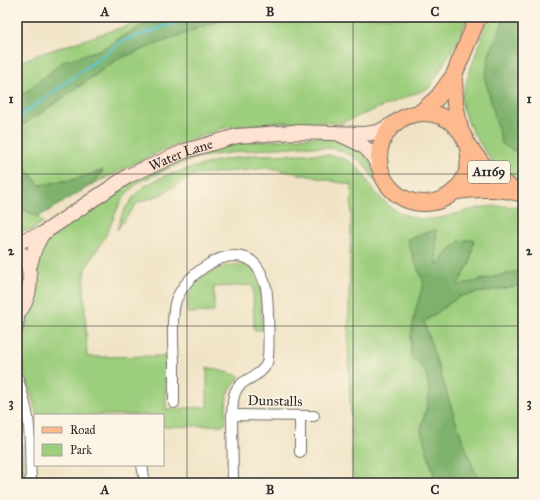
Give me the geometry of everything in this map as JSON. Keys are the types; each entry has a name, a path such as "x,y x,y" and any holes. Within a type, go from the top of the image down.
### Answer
{"main road":[{"path":"420,113 438,96 454,75 478,17"},
{"path":"454,75 455,104 460,130 468,146 470,162 468,172 457,191 439,202 424,204 413,203 399,197 391,190 380,170 379,149 385,134 396,122 411,114 436,114 444,117 460,130"},
{"name":"Water Lane","path":"17,242 42,234 128,176 184,151 237,136 293,132 364,134 378,132 396,122"},
{"name":"Water Lane","path":"339,134 365,147 373,156 380,170"},
{"name":"A1169","path":"468,146 489,172 519,193"},
{"name":"A1169","path":"457,191 477,188 519,193"},
{"path":"18,313 29,290 29,268 35,248 42,234"},
{"path":"17,250 22,254 29,268"}],"street":[{"path":"174,403 173,326 176,301 185,284 199,271 218,260 236,257 248,258 259,269 266,288 268,339 267,363 257,376 239,386 233,398 232,415"},
{"path":"17,330 18,313"},
{"path":"17,376 28,419 30,436 31,483"},
{"name":"Dunstalls","path":"233,483 232,415 314,416"},
{"path":"300,416 300,452"},
{"path":"142,466 145,483"}],"green space":[{"path":"157,17 102,49 64,61 17,99 17,63 37,55"},
{"path":"157,17 234,17 209,24 118,59 28,122 17,128 17,99 64,61 102,49"},
{"path":"234,17 468,17 458,40 429,88 341,123 279,122 223,128 156,153 93,184 103,171 76,179 40,185 17,158 17,128 28,122 118,59 209,24"},
{"path":"488,17 505,17 489,55 502,143 523,156 523,186 508,179 498,171 472,131 464,113 461,98"},
{"path":"505,17 523,17 523,156 502,144 485,79 489,55"},
{"path":"322,136 352,143 373,165 381,177 375,181 367,168 359,160 337,149 303,146 244,151 199,157 167,169 138,183 126,194 120,203 106,235 86,268 84,283 87,357 165,356 166,409 207,407 207,367 240,376 227,394 225,425 164,427 164,414 37,414 23,366 21,343 37,281 35,264 43,240 131,178 217,145"},
{"path":"323,154 347,160 361,171 371,187 383,201 409,216 428,219 445,217 485,207 502,206 523,208 523,270 457,286 470,263 459,241 436,265 407,239 424,283 416,308 411,336 411,357 426,372 430,393 421,430 436,483 353,483 348,340 352,185 270,168 193,175 160,195 137,203 117,230 123,212 133,198 143,187 164,176 217,161 254,155"},
{"path":"17,158 40,185 76,179 103,170 93,184 38,217 17,206"},
{"path":"17,206 38,217 43,222 32,230 17,231"},
{"path":"436,229 437,265 459,241 474,239 470,263 457,286 523,270 523,285 460,296 424,322 456,422 479,483 436,483 421,430 430,393 426,372 411,357 411,336 416,308 424,283 407,239"},
{"path":"244,264 253,268 260,286 262,330 254,330 253,285 214,287 214,312 187,313 189,294 198,281 219,268"},
{"path":"523,285 523,483 479,483 456,422 424,322 460,296"},
{"path":"22,444 24,483 17,483 17,446"}],"waterway":[{"path":"17,118 123,41 193,17"}]}
